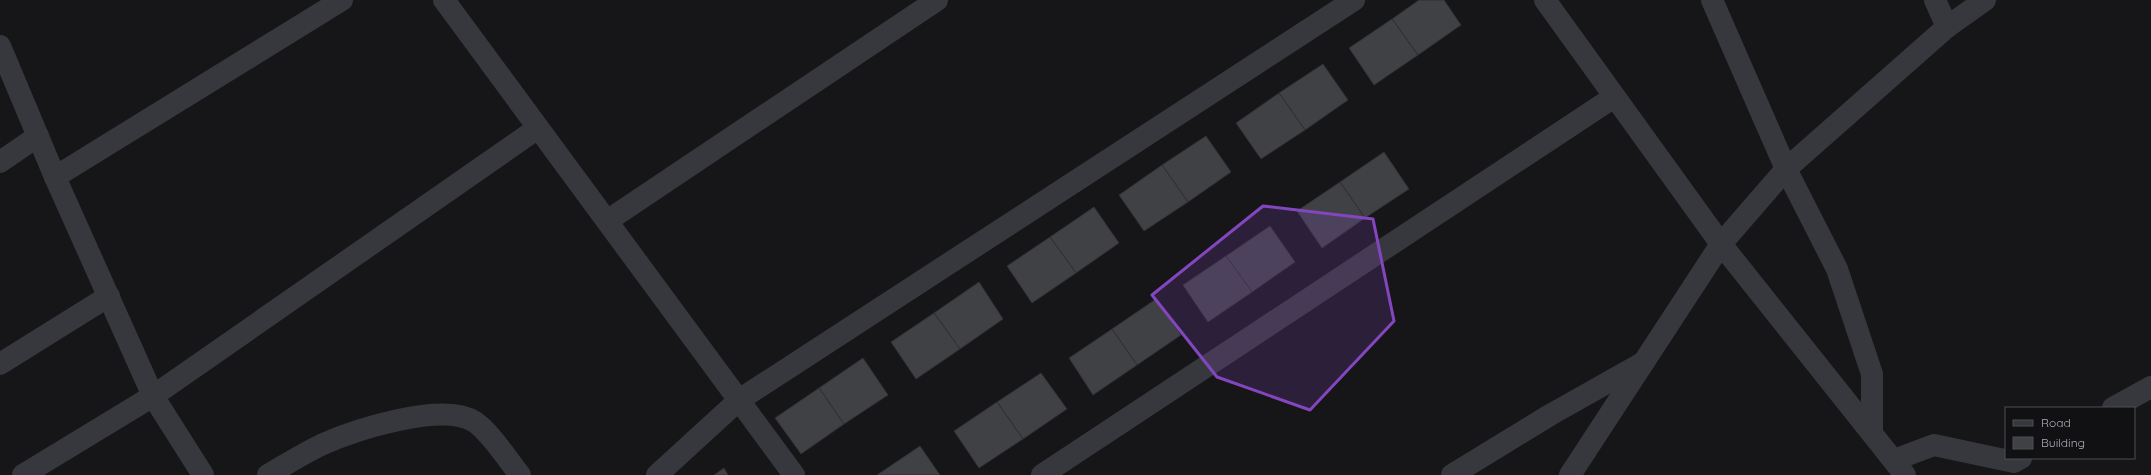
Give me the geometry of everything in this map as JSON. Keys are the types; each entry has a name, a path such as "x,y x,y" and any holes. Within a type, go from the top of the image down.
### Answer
{"street":[{"path":"55,177 342,0"},
{"path":"444,0 794,475"},
{"path":"607,221 937,0"},
{"path":"657,475 739,400 1354,0"},
{"path":"1545,0 1721,244 1899,467 1934,445 2017,465"},
{"path":"1712,0 1786,169 1837,269 1872,374 1872,432"},
{"path":"1935,0 1947,28"},
{"path":"1570,475 1721,244 1786,169 1947,28 1985,0"},
{"path":"0,46 55,177 153,396 203,475"},
{"path":"1042,475 1614,97"},
{"path":"23,475 153,396 538,128"},
{"path":"0,162 38,136"},
{"path":"0,364 109,296"},
{"path":"1452,475 1550,415 1644,362"},
{"path":"2115,407 2151,387"},
{"path":"268,475 322,444 368,428 420,416 450,414 474,421 484,430 520,475"}],"highlighted area":[{"path":"1263,206 1373,219 1394,321 1310,410 1217,377 1152,295"}],"building":[{"path":"1419,0 1444,0 1461,25 1418,55 1392,19"},
{"path":"1392,19 1418,55 1374,85 1349,48"},
{"path":"1323,64 1348,100 1305,130 1279,93"},
{"path":"1279,93 1305,130 1261,159 1236,123"},
{"path":"1206,136 1231,172 1188,202 1162,165"},
{"path":"1384,152 1409,189 1365,218 1340,182"},
{"path":"1162,165 1188,202 1144,231 1119,195"},
{"path":"1340,182 1365,218 1322,248 1297,211"},
{"path":"1094,207 1119,243 1076,273 1050,237"},
{"path":"1270,226 1295,262 1252,292 1226,256"},
{"path":"1050,237 1076,273 1032,303 1007,266"},
{"path":"1226,256 1252,292 1208,322 1183,285"},
{"path":"979,282 1003,319 960,349 934,313"},
{"path":"1156,299 1181,335 1137,365 1112,329"},
{"path":"934,313 960,349 916,379 891,342"},
{"path":"1112,329 1137,365 1093,395 1069,358"},
{"path":"863,358 888,395 844,424 819,388"},
{"path":"1041,373 1067,409 1023,439 997,402"},
{"path":"819,388 844,424 801,454 775,418"},
{"path":"997,402 1023,439 979,468 954,431"},
{"path":"920,446 940,475 877,475"},
{"path":"724,468 728,475 714,475"}]}
